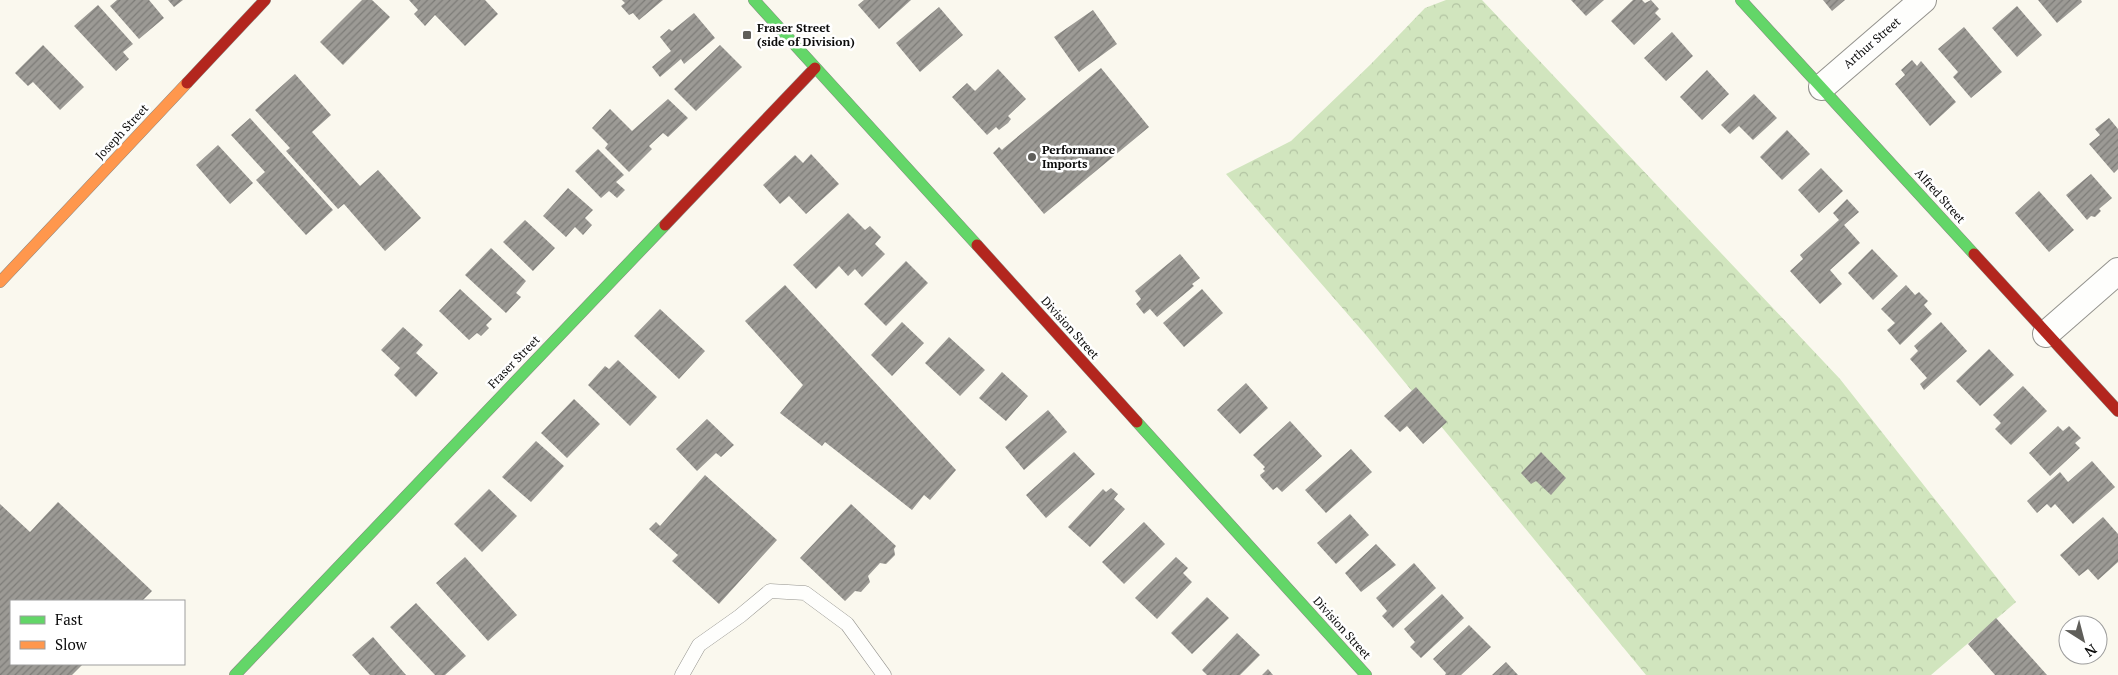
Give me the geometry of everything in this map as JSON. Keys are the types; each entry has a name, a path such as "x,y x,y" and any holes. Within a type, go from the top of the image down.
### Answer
{"street":[{"name":"Joseph Street","path":"0,282 265,0"},
{"name":"Division Street","path":"754,0 1366,675"},
{"name":"Alfred Street","path":"1741,0 2118,411"},
{"name":"Arthur Street","path":"1822,87 1923,0"},
{"name":"Fraser Street","path":"235,675 815,68"},
{"path":"2046,334 2118,271"}],"lane":[{"path":"682,675 699,645 740,616 770,591 805,593 847,624 884,675"}],"green space":[{"path":"1446,0 1482,0 1840,379 2016,602 1931,675 1646,675 1365,334 1226,174 1291,141 1371,64 1425,8"}],"building":[{"path":"117,0 149,0 164,18 139,39 110,6"},
{"path":"168,0 183,0 174,7"},
{"path":"362,0 372,0 390,17 343,65 320,42"},
{"path":"409,0 485,0 498,14 465,46 435,15 425,26 414,14 418,10"},
{"path":"622,0 663,0 639,20 633,13 629,15 621,6 625,3"},
{"path":"864,0 911,0 879,29 858,5"},
{"path":"1571,0 1604,0 1586,16"},
{"path":"1633,0 1642,0 1645,3 1651,0 1659,9 1655,13 1661,19 1634,45 1611,21"},
{"path":"1823,0 1845,0 1832,11"},
{"path":"2038,0 2081,0 2082,2 2057,23"},
{"path":"98,5 133,44 123,52 129,59 116,71 74,26"},
{"path":"2017,6 2042,35 2017,57 1992,28"},
{"path":"939,7 963,35 920,72 896,43"},
{"path":"1093,10 1117,44 1079,72 1054,37"},
{"path":"694,13 715,38 684,64 681,59 660,77 652,67 671,51 660,37 669,29 672,31"},
{"path":"1964,27 2002,72 1971,98 1953,77 1958,72 1938,49"},
{"path":"1672,32 1693,56 1666,81 1644,58"},
{"path":"43,45 84,87 60,110 33,82 28,86 15,73"},
{"path":"720,45 742,67 696,111 674,89"},
{"path":"1912,60 1917,66 1921,61 1956,102 1930,126 1895,84 1905,75 1901,70"},
{"path":"1101,68 1149,127 1044,214 993,153 999,147 1002,150"},
{"path":"998,69 1026,99 1008,116 1011,119 1008,123 999,130 996,127 987,135 952,97 967,83 975,91"},
{"path":"1707,70 1729,94 1702,120 1680,97"},
{"path":"295,74 331,115 312,132 319,140 360,186 378,170 421,218 385,251 344,204 338,209 286,151 290,148 255,110"},
{"path":"1754,94 1777,118 1753,140 1739,126 1730,134 1721,125"},
{"path":"668,99 688,118 668,137 663,133 649,146 652,149 629,172 605,148 608,144 592,128 610,109 632,131"},
{"path":"250,118 333,210 306,235 256,180 265,172 231,135"},
{"path":"2109,118 2118,129 2118,169 2114,173 2089,144 2100,135 2095,129"},
{"path":"1787,130 1810,154 1782,180 1760,157"},
{"path":"218,145 253,183 230,204 196,165"},
{"path":"598,149 624,175 616,182 625,190 617,198 609,191 601,198 575,171"},
{"path":"811,154 839,184 806,214 789,196 780,204 763,185 795,155 803,163"},
{"path":"1821,168 1843,191 1819,213 1798,190"},
{"path":"2091,174 2112,198 2099,209 2101,211 2095,217 2091,216 2087,220 2066,195"},
{"path":"568,188 593,210 585,218 592,225 583,235 575,227 566,237 543,216"},
{"path":"2039,191 2074,230 2049,252 2015,213"},
{"path":"1847,199 1859,212 1844,225 1860,243 1830,270 1842,284 1820,304 1790,271 1803,259 1800,255 1839,220 1833,213"},
{"path":"848,213 865,230 870,226 881,237 875,244 885,254 862,277 855,269 848,276 839,266 816,289 793,265"},
{"path":"525,220 555,248 533,271 503,242"},
{"path":"491,248 526,281 516,293 521,297 506,313 465,275"},
{"path":"1872,249 1898,276 1873,300 1848,273"},
{"path":"1180,254 1200,278 1192,284 1194,286 1157,317 1150,309 1144,314 1136,304 1141,299 1135,291"},
{"path":"906,261 928,283 886,326 864,304"},
{"path":"785,285 956,470 930,500 924,495 912,510 825,442 822,446 780,413 803,385 745,321"},
{"path":"1906,285 1915,295 1919,292 1928,301 1924,305 1932,314 1900,345 1887,330 1895,323 1881,309"},
{"path":"460,289 492,319 486,325 489,328 481,336 477,333 469,340 439,311"},
{"path":"1202,289 1223,313 1184,347 1163,323"},
{"path":"660,309 705,351 679,379 634,336"},
{"path":"902,322 924,343 892,376 871,355"},
{"path":"1941,322 1967,351 1924,390 1920,384 1927,378 1910,359 1918,351 1914,346"},
{"path":"403,327 423,345 416,353 438,373 416,397 394,375 400,368 381,350"},
{"path":"949,337 985,370 960,396 925,363"},
{"path":"1989,349 2014,375 1980,406 1956,381"},
{"path":"618,360 657,397 630,426 588,385 605,366 609,369"},
{"path":"1002,372 1028,396 1006,421 979,398"},
{"path":"1246,383 1268,408 1240,434 1217,410"},
{"path":"2023,386 2047,411 2011,445 1995,429 2001,423 1993,415"},
{"path":"1416,387 1447,422 1423,444 1407,426 1400,432 1384,416"},
{"path":"574,399 600,424 567,458 541,433"},
{"path":"1048,410 1067,432 1024,470 1005,447"},
{"path":"707,419 734,445 721,457 716,453 697,471 676,449"},
{"path":"1290,421 1322,456 1282,492 1277,487 1273,490 1261,477 1260,475 1265,471 1263,469 1265,467 1253,455"},
{"path":"2058,426 2063,431 2069,426 2081,438 2075,443 2080,448 2050,476 2029,453"},
{"path":"536,441 564,466 531,502 502,477"},
{"path":"1351,449 1372,472 1326,513 1305,490"},
{"path":"1074,452 1095,474 1046,518 1026,495"},
{"path":"1541,452 1566,478 1551,495 1536,481 1531,484 1521,473"},
{"path":"2092,461 2115,487 2073,524 2055,504 2051,508 2047,504 2037,513 2027,501 2060,472 2068,482"},
{"path":"705,475 777,540 719,604 672,561 678,555 649,529 656,522 660,526"},
{"path":"1111,488 1118,494 1114,499 1125,509 1090,547 1068,527 1103,489 1106,492"},
{"path":"489,489 517,516 482,552 454,524"},
{"path":"58,502 152,591 143,600 10,600 10,665 82,665 72,675 0,675 0,504 30,532"},
{"path":"851,504 896,546 894,549 895,555 886,564 880,563 868,576 870,582 861,592 855,591 845,601 800,558"},
{"path":"1350,514 1369,535 1336,564 1317,543"},
{"path":"2103,517 2118,534 2118,562 2098,580 2088,569 2079,576 2060,555"},
{"path":"1144,522 1165,544 1124,584 1102,562"},
{"path":"1376,544 1396,565 1361,592 1345,573"},
{"path":"465,557 517,615 488,641 436,583"},
{"path":"1176,557 1188,568 1183,573 1192,582 1157,619 1135,598"},
{"path":"1414,563 1436,588 1393,628 1382,616 1387,611 1376,598"},
{"path":"1442,594 1464,618 1421,658 1410,647 1415,642 1404,629"},
{"path":"1207,597 1229,618 1192,654 1171,633"},
{"path":"416,603 466,656 445,675 435,675 390,627"},
{"path":"1996,618 2047,675 1995,675 1968,644"},
{"path":"1469,625 1491,647 1461,675 1445,675 1446,673 1433,659"},
{"path":"1237,633 1260,655 1240,675 1207,675 1202,670"},
{"path":"373,637 406,675 370,675 352,655"},
{"path":"1506,662 1518,675 1492,675"},
{"path":"1268,669 1273,675 1262,675"}],"traffic: fast":[{"path":"754,0 977,245"},
{"path":"1741,0 1974,254"},
{"path":"235,675 665,225"},
{"path":"1137,422 1366,675"}],"traffic: slow":[{"path":"0,282 187,83"}],"traffic: jam":[{"path":"187,83 265,0"},
{"path":"665,225 815,68"},
{"path":"977,245 1137,422"},
{"path":"1974,254 2118,411"}],"place":[{"name":"Fraser Street (side of Division)","path":"747,35"},
{"name":"Performance Imports","path":"1032,157"}]}
